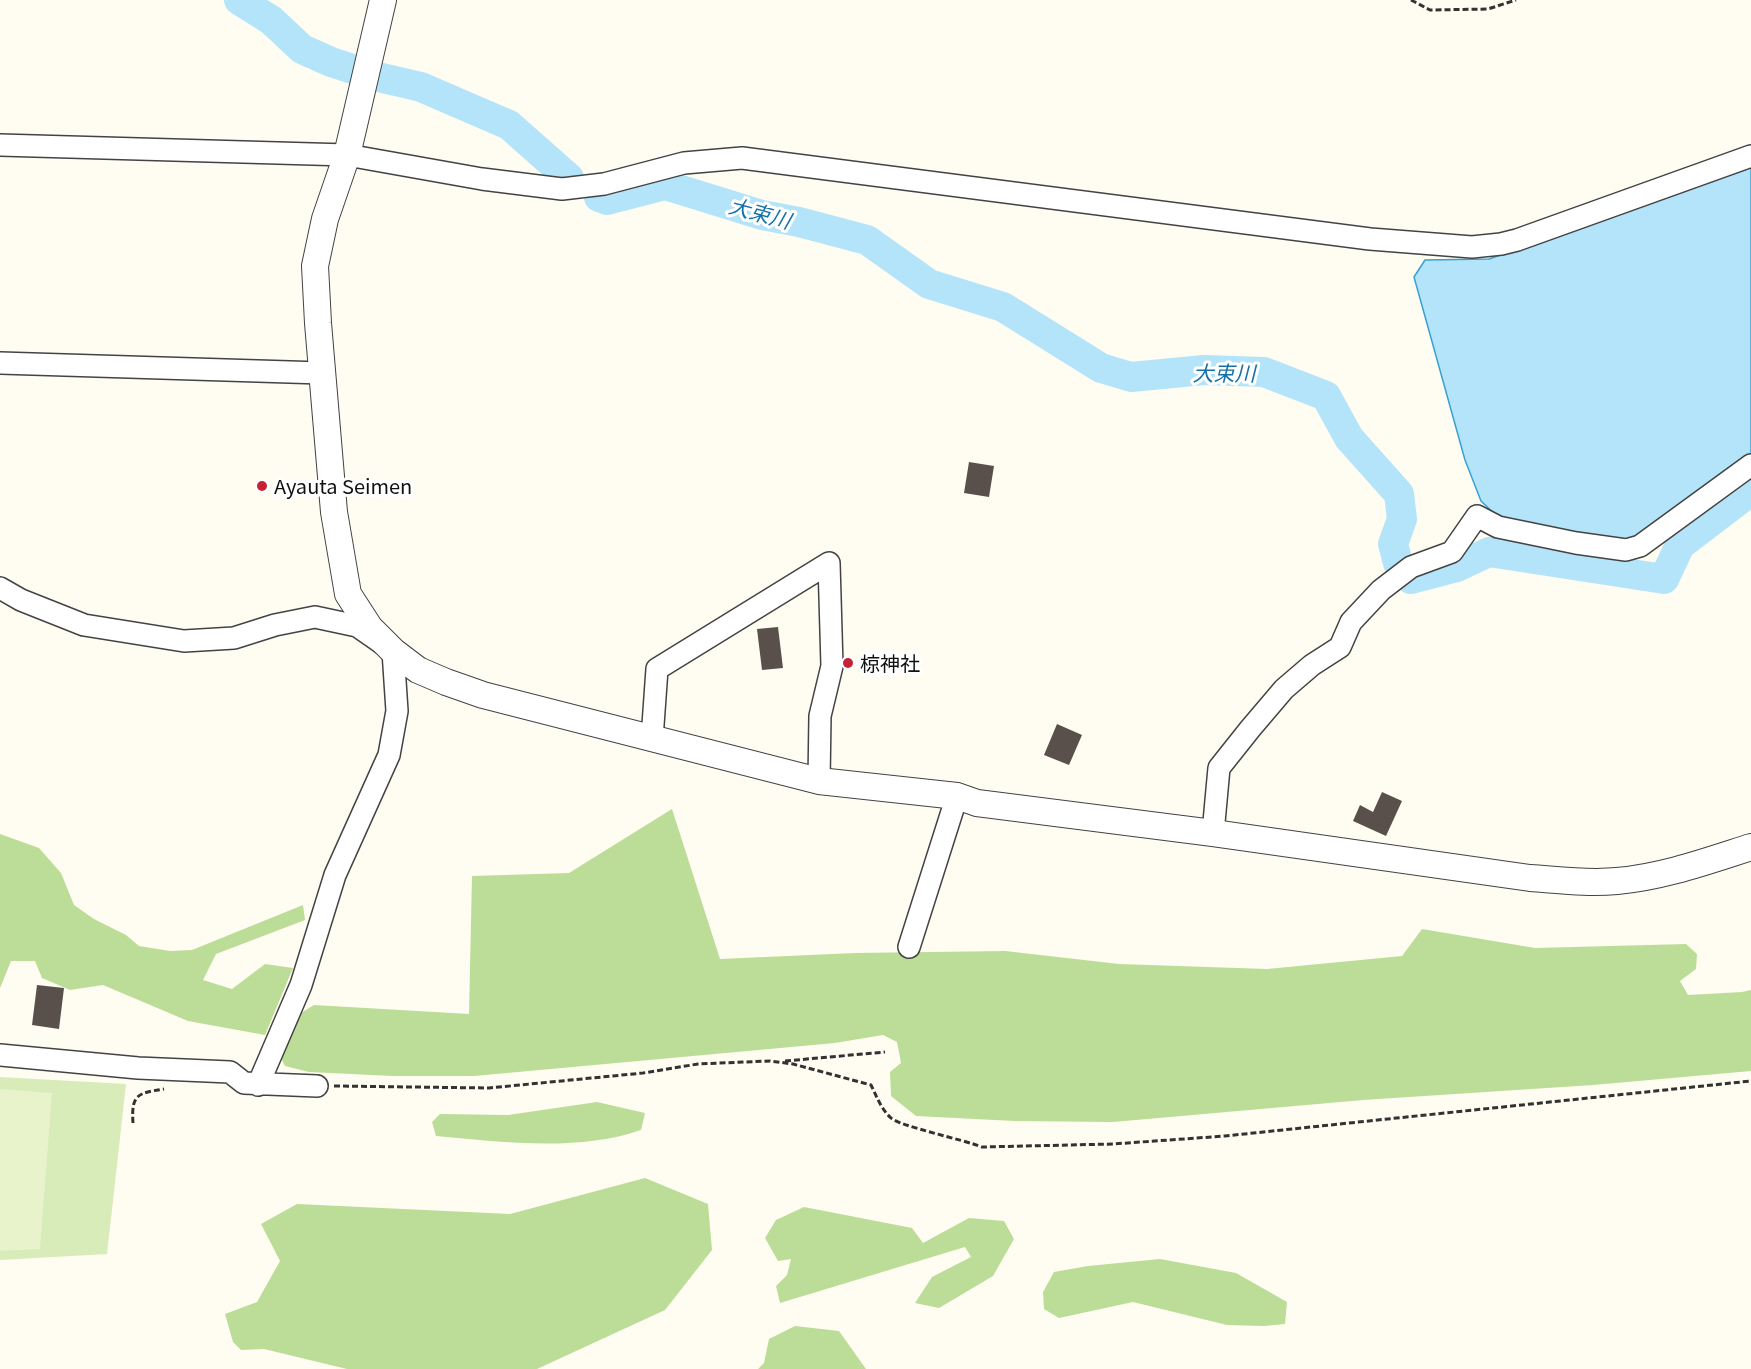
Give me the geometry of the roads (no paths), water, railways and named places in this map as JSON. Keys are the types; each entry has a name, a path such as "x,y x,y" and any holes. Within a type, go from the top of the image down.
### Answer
{"street":[{"path":"258,1085 301,985 335,875 389,755 397,711 393,651 370,628 348,594 334,512 315,266 325,219 347,155 383,0"},
{"path":"0,145 347,155 482,179 562,189 604,184 684,163 742,158 1370,239 1472,247 1517,240 1751,156"},
{"path":"0,363 322,373"},
{"path":"1213,833 1219,768 1284,689 1312,664 1340,647 1351,622 1381,590 1406,571 1452,552 1477,516 1498,527 1576,543 1626,550 1640,546 1751,465"},
{"path":"652,739 657,669 829,563 832,666 820,716 819,781"},
{"path":"0,588 21,600 84,625 184,640 234,638 275,625 315,617 357,626 418,670 483,695 819,781 957,796 977,803 1213,833 1530,878 1575,882 1616,882 1658,876 1751,847"},
{"path":"909,947 957,796"},
{"path":"0,1055 138,1068 230,1072 244,1083 317,1086"}],"water":[{"path":"1751,166 1751,457 1624,546 1502,521 1481,501 1465,460 1414,277 1425,260 1489,259"}],"waterway":[{"name":"大束川","path":"239,0 271,20 302,49 331,62 374,76 421,87 509,125 569,178"},
{"name":"大束川","path":"599,197 607,200 665,185 762,215 867,240 929,284 1003,307 1101,368 1131,377 1204,370 1264,372 1326,396 1349,438 1399,494 1402,519 1393,544 1398,563 1411,579 1457,567 1489,552 1664,579 1680,545 1751,491"}],"place":[{"name":"Ayauta Seimen","path":"262,486"},
{"name":"椋神社","path":"848,663"}]}
